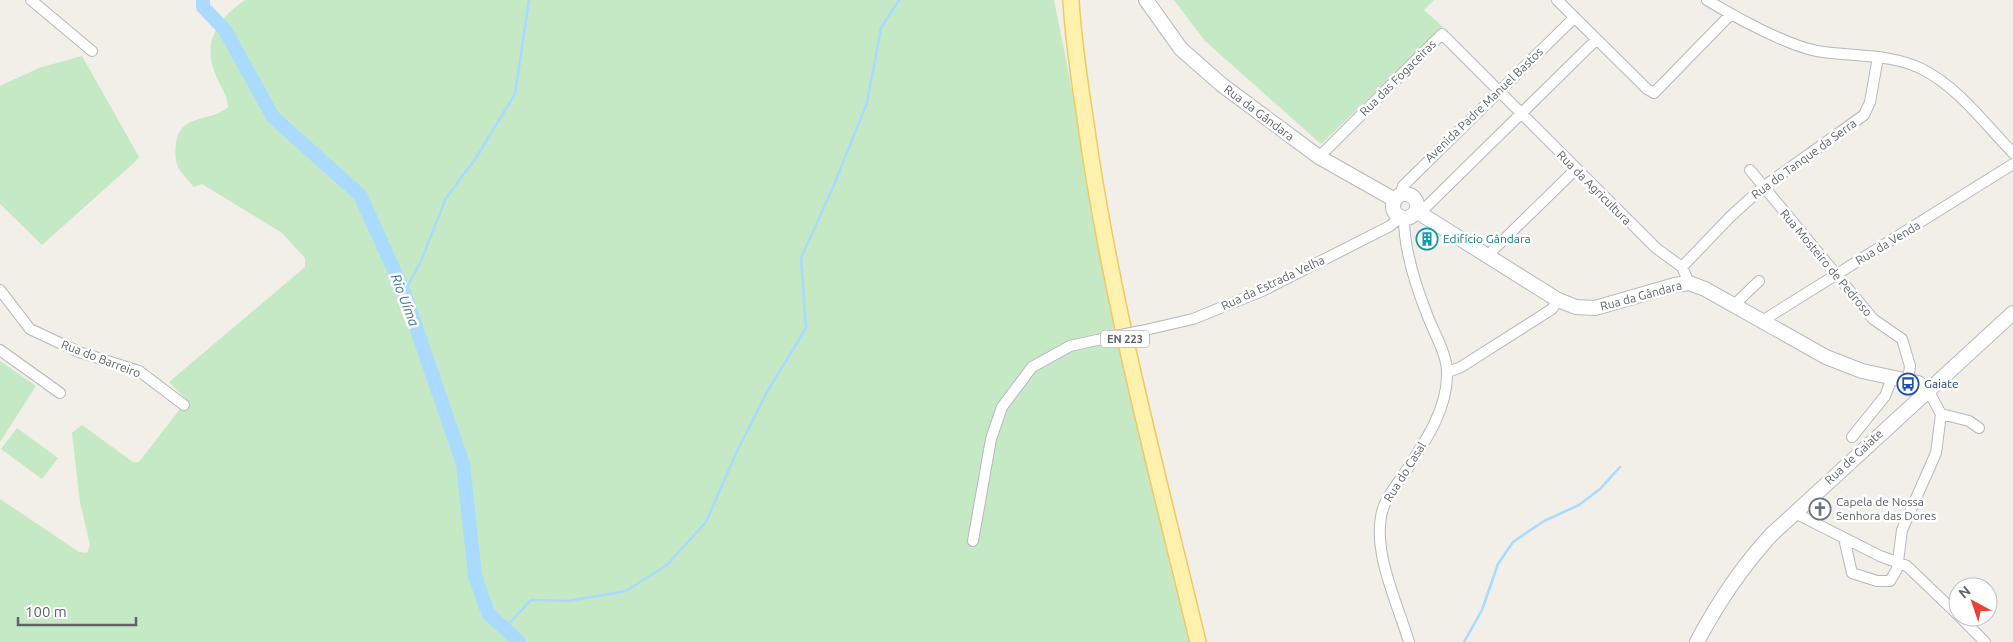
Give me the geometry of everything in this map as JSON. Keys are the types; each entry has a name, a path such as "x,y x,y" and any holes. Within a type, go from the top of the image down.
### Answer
{"main road":[{"name":"EN 223","path":"1060,0 1073,31"},
{"name":"EN 223","path":"1071,0 1073,31 1098,208 1132,369 1198,642"},
{"name":"Rua da Gândara","path":"1146,0 1170,35 1193,61 1283,132 1319,157 1398,198 1410,196 1415,201 1409,214 1488,255 1558,300 1576,308 1595,308 1690,283 1705,289 1845,365 1918,382 1928,390"},
{"path":"1398,198 1394,210 1409,214"},
{"name":"Rua de Gaiate","path":"1697,642 1716,606 1748,560 1771,534 2013,313"}],"street":[{"path":"32,0 69,34 92,51"},
{"path":"1557,0 1647,89 1654,92 1731,14"},
{"path":"1707,0 1731,14 1807,49 1878,57 1906,63 1934,76 1960,98 2013,153"},
{"name":"Avenida Padre Manuel Bastos","path":"1398,198 1402,186 1574,18"},
{"name":"Rua das Fogaceiras","path":"1319,157 1442,34 1498,91"},
{"path":"1409,214 1425,208 1596,40"},
{"name":"Rua do Tanque da Serra","path":"1682,267 1731,216 1763,187 1864,115 1870,102 1878,57"},
{"name":"Rua da Agricultura","path":"1498,91 1656,248 1682,267 1690,283"},
{"name":"Rua da Venda","path":"1762,321 2013,164"},
{"path":"1488,255 1576,170"},
{"name":"Rua Mosteiro de Pedroso","path":"1750,170 1873,319 1902,339 1910,366 1908,380"},
{"name":"Rua da Estrada Velha","path":"973,540 991,439 1002,407 1032,367 1070,346 1193,319 1262,291 1390,226 1409,214"},
{"name":"Rua do Casal","path":"1409,214 1404,232 1421,300 1448,372 1447,387 1440,410 1422,448 1386,501 1380,517 1380,538 1389,583 1409,642"},
{"path":"1734,306 1759,281"},
{"name":"Rua do Barreiro","path":"0,290 30,329 79,352 139,371 184,405"},
{"path":"1448,372 1461,368 1552,309 1558,300"},
{"path":"0,350 60,393"},
{"path":"1852,438 1885,396 1893,376"},
{"path":"1844,538 1852,573 1877,581 1890,581 1898,563 1898,550 1902,530 1936,453 1941,414 1928,390"},
{"path":"1941,414 1969,421 1979,428"},
{"path":"1795,512 1844,538 1907,566 1948,605"},
{"path":"1970,627 1985,642"}],"green space":[{"path":"245,0 1054,0 1120,329 1192,642 0,642 0,499 79,552 87,553 90,545 80,502 72,433 82,425 133,462 139,462 187,400 169,382 305,267 305,258 282,233 202,184 194,187 181,172 177,163 176,144 178,134 183,127 196,120 221,112 228,107 226,96 212,66 211,44 219,25 226,16"},
{"path":"1174,0 1434,0 1424,10 1443,27 1321,144 1205,41"},
{"path":"82,56 139,157 42,245 0,204 0,86 39,68"},
{"path":"0,361 36,386 0,442"},
{"path":"17,428 58,458 42,479 1,449"}],"waterway":[{"name":"Rio Uíma","path":"203,0 203,7 225,30 273,117 360,195 404,292 463,464 475,576 488,613 519,642"},
{"path":"404,292 421,261 446,198 476,158 515,94 529,0"},
{"path":"505,628 531,600 568,601 626,591 667,565 706,522 738,449 767,392 806,328 801,258 831,192 867,103 881,28 899,0"},
{"path":"1464,642 1482,610 1498,564 1513,542 1544,521 1579,505 1600,489 1620,467"}],"place":[{"name":"Edifício Gândara","path":"1427,239"},
{"name":"Gaiate","path":"1908,384"},
{"name":"Capela de Nossa Senhora das Dores","path":"1820,509"}]}
